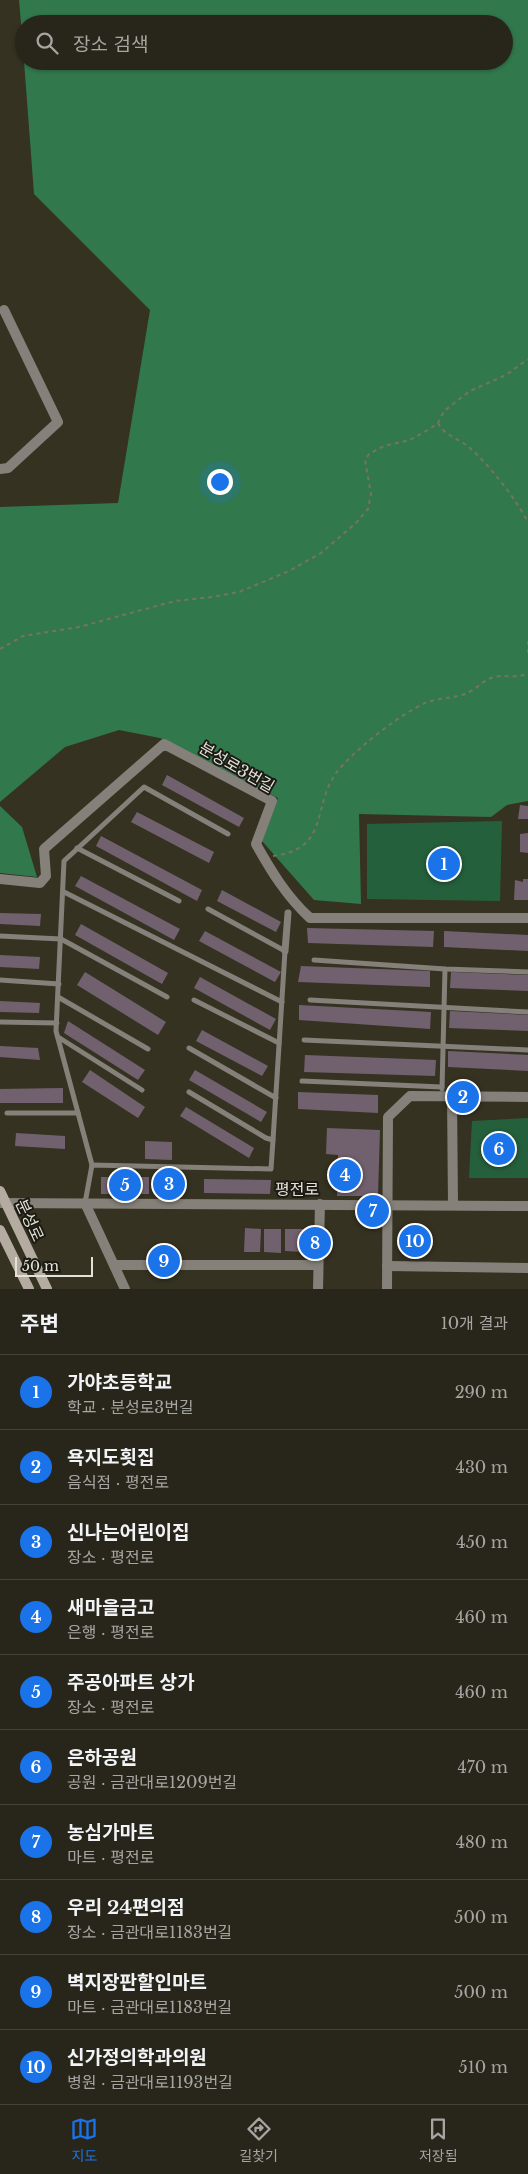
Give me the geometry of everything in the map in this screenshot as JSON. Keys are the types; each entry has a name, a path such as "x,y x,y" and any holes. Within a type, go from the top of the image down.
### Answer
{"main road":[{"name":"분성로","path":"0,1190 3,1202 47,1289"},
{"name":"분성로","path":"0,1230 29,1289"}],"street":[{"path":"0,469 8,468 58,422 4,310"},
{"name":"분성로3번길","path":"0,880 40,883 46,876 44,849 164,744 272,801 256,844 275,877 310,918 528,918"},
{"path":"285,951 288,913"},
{"path":"446,1093 453,1205"},
{"path":"387,1289 388,1117 410,1096 446,1093 528,1097"},
{"name":"평전로","path":"3,1202 528,1206"},
{"path":"85,1203 125,1289"},
{"path":"318,1289 320,1204"},
{"path":"114,1265 318,1265"},
{"path":"387,1266 528,1268"}],"lane":[{"path":"85,1203 92,1165 58,1037 57,1023 64,861 144,787 228,834"},
{"path":"77,848 178,902"},
{"path":"64,892 282,1002"},
{"path":"92,1165 271,1170 285,951 208,909"},
{"path":"0,936 61,939 167,997"},
{"path":"314,960 445,969 528,972"},
{"path":"302,1081 446,1093 443,1048 445,969"},
{"path":"0,980 59,984"},
{"path":"58,996 148,1050"},
{"path":"194,1000 279,1043"},
{"path":"310,1000 528,1012"},
{"path":"0,1022 57,1023"},
{"path":"58,1037 142,1090"},
{"path":"304,1040 443,1048 528,1050"},
{"path":"189,1048 276,1098"},
{"path":"189,1092 266,1138 273,1140"},
{"path":"7,1114 78,1113"}],"path":[{"path":"0,649 23,636 79,627 175,601 238,592 289,571 325,550 356,523 368,509 371,494 365,460 369,454 384,446 417,437 438,423 444,411 470,391 506,375 528,358"},
{"path":"438,423 444,431 465,444 478,456 519,507 528,523"},
{"path":"528,641 528,653"},
{"path":"263,856 286,855 297,851 306,844 318,825 326,789 333,777 360,749 383,731 425,703 463,694 494,676 515,677 528,672"}],"green space":[{"path":"19,0 528,0 528,801 507,805 491,817 359,814 361,904 314,900 262,841 278,798 160,738 119,730 65,747 0,802 0,507 118,503 150,310 34,194 25,70 513,70 513,15 20,15"},
{"path":"0,806 22,827 37,877 0,873"},
{"path":"502,821 500,901 367,899 367,824"},
{"path":"528,1118 528,1178 469,1178 472,1121"}],"building":[{"path":"167,775 244,818 239,827 162,785"},
{"path":"520,805 528,806 528,819 518,819"},
{"path":"137,812 214,852 209,863 131,822"},
{"path":"528,833 528,853 520,852 520,834"},
{"path":"101,836 202,890 197,901 96,846"},
{"path":"81,876 180,929 174,940 75,886"},
{"path":"523,879 528,879 528,900 514,900 515,880 523,882"},
{"path":"222,890 281,922 276,932 217,901"},
{"path":"0,913 41,914 40,926 0,924"},
{"path":"81,924 168,973 162,984 75,935"},
{"path":"307,928 434,931 433,947 308,943"},
{"path":"205,931 281,972 275,982 199,941"},
{"path":"444,931 528,935 528,951 444,947"},
{"path":"0,955 40,957 39,969 0,967"},
{"path":"301,966 430,971 430,987 298,982"},
{"path":"85,972 166,1022 158,1035 77,985"},
{"path":"451,972 528,975 528,991 450,988"},
{"path":"200,977 276,1019 270,1030 194,988"},
{"path":"0,1001 40,1003 39,1013 0,1012"},
{"path":"299,1005 431,1012 430,1029 299,1020"},
{"path":"450,1011 528,1015 528,1031 449,1028"},
{"path":"68,1021 145,1070 138,1080 64,1033"},
{"path":"202,1030 268,1066 262,1076 196,1041"},
{"path":"0,1046 38,1048 40,1060 0,1057"},
{"path":"448,1051 528,1055 528,1071 448,1067"},
{"path":"305,1055 436,1060 435,1076 304,1072"},
{"path":"90,1070 145,1107 138,1118 82,1082"},
{"path":"195,1070 267,1112 261,1122 189,1080"},
{"path":"63,1088 63,1103 0,1103 0,1089"},
{"path":"298,1092 378,1095 378,1113 298,1109"},
{"path":"186,1107 254,1148 249,1158 180,1116"},
{"path":"327,1128 380,1130 378,1196 337,1196 338,1155 326,1154"},
{"path":"16,1133 65,1136 65,1149 15,1146"},
{"path":"145,1141 172,1142 172,1160 145,1159"},
{"path":"155,1172 182,1172 182,1196 155,1195"},
{"path":"101,1177 149,1177 149,1194 101,1194"},
{"path":"204,1179 271,1180 270,1194 204,1193"},
{"path":"245,1228 261,1229 260,1252 244,1252"},
{"path":"264,1229 281,1229 281,1253 264,1252"},
{"path":"285,1229 303,1229 302,1252 285,1251"},
{"path":"305,1234 321,1234 324,1238 325,1247 305,1247"}],"place":[{"name":"가야초등학교","path":"444,864"},
{"name":"욕지도횟집","path":"463,1097"},
{"name":"은하공원","path":"499,1149"},
{"name":"새마을금고","path":"345,1175"},
{"name":"신나는어린이집","path":"169,1184"},
{"name":"주공아파트 상가","path":"125,1185"},
{"name":"농심가마트","path":"373,1211"},
{"name":"신가정의학과의원","path":"415,1241"},
{"name":"우리 24편의점","path":"315,1243"},
{"name":"벽지장판할인마트","path":"164,1261"}]}
